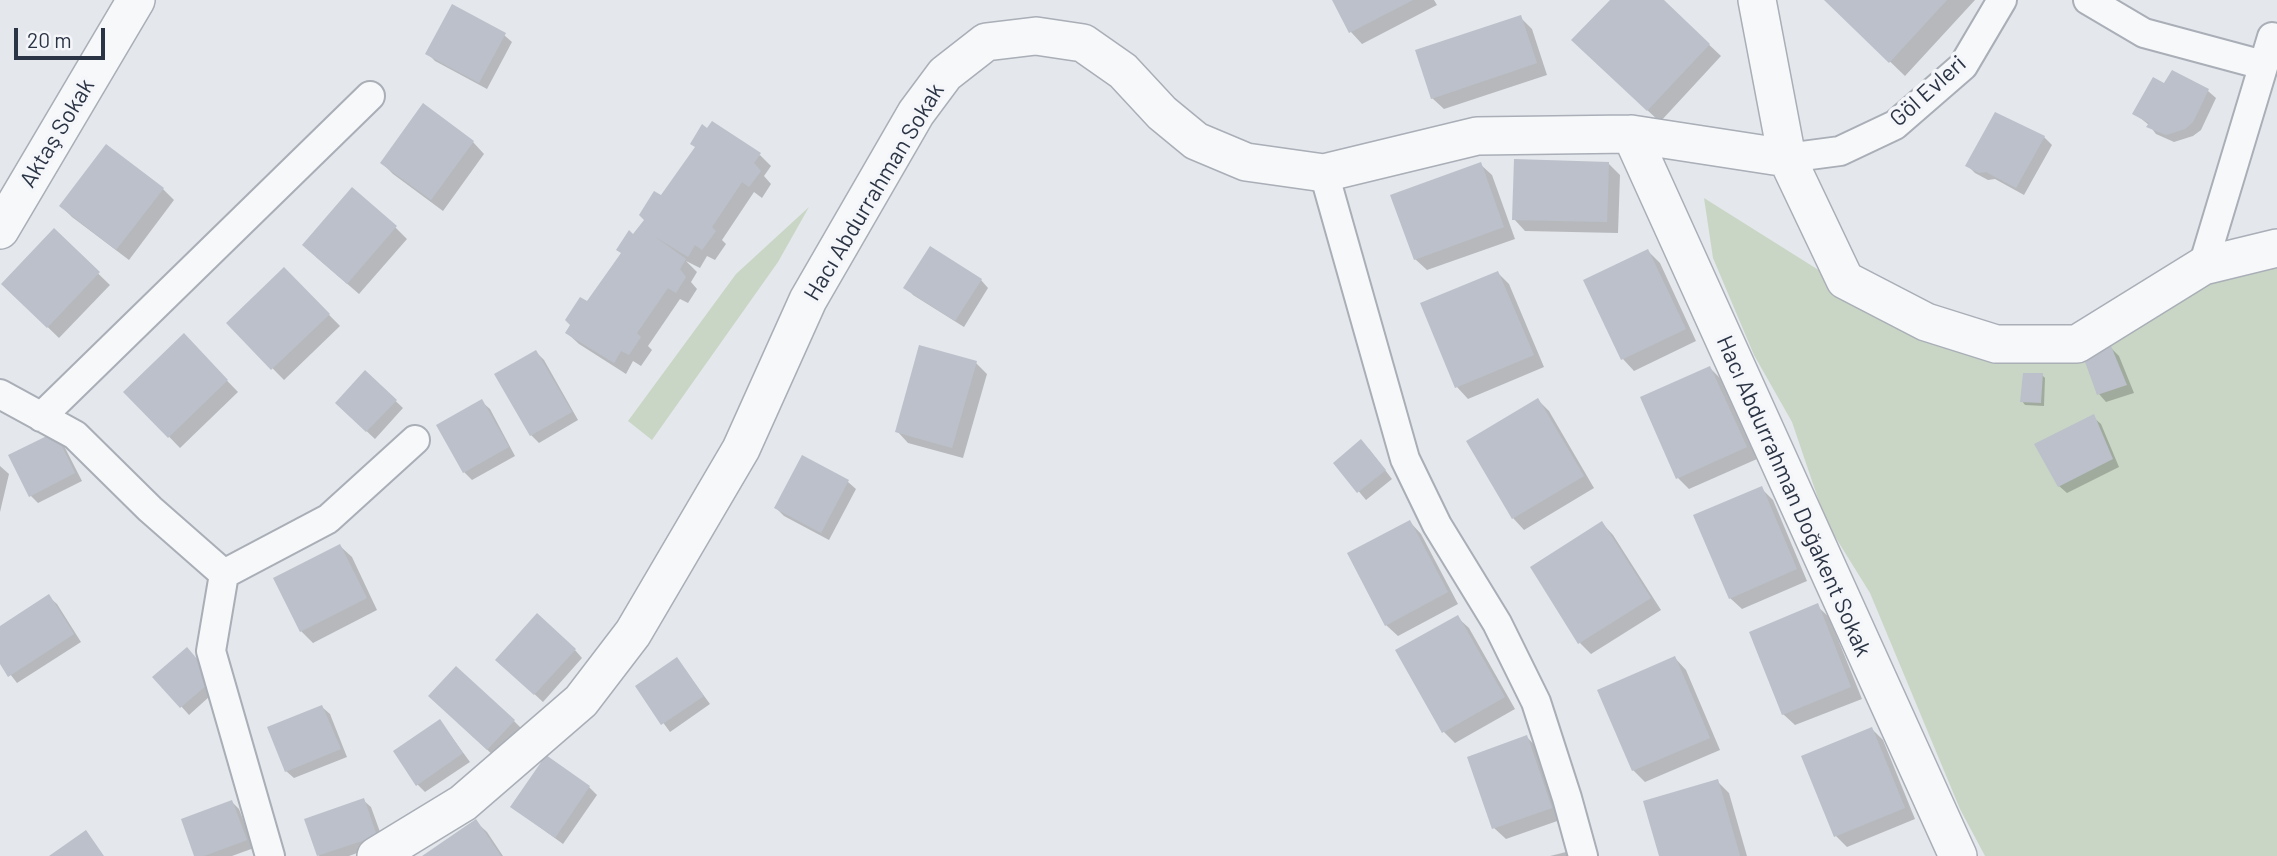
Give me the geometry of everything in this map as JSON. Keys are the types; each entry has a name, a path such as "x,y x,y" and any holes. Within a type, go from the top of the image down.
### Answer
{"street":[{"name":"Aktaş Sokak","path":"0,230 136,0"},
{"path":"1757,0 1787,158 1845,280 1926,322 1996,344 2077,344 2203,266 2277,248"},
{"name":"Göl Evleri","path":"1787,158 1840,151 1895,125 1963,66 2002,0"},
{"path":"2088,0 2144,33 2263,65"},
{"name":"Hacı Abdurrahman Sokak","path":"376,856 463,803 542,735 581,701 633,633 741,449 808,300 916,113 945,74 986,41 1036,36 1083,43 1124,71 1161,113 1196,141 1246,162 1324,173 1477,136 1632,134 1787,158"},
{"path":"2203,266 2272,37"},
{"path":"41,417 370,96"},
{"name":"Hacı Abdurrahman Doğakent Sokak","path":"1632,134 1958,856"},
{"path":"1324,173 1405,459 1437,525 1497,623 1536,702 1583,856"},
{"path":"0,394 75,435 150,509 224,574"},
{"path":"224,574 328,519 415,440"},
{"path":"224,574 211,651 270,856"}],"green space":[{"path":"1704,198 1887,313 1995,352 2277,262 2277,856 1985,856 1960,809 1870,593 1826,522 1792,422 1754,355 1713,258"},
{"path":"809,207 778,262 652,440 628,421 736,274"}],"building":[{"path":"1332,0 1413,0 1349,33"},
{"path":"1610,0 1664,0 1710,44 1647,111 1571,40"},
{"path":"1824,0 1947,0 1889,63"},
{"path":"452,4 506,33 479,83 425,54"},
{"path":"1521,15 1537,63 1431,99 1415,50"},
{"path":"2172,70 2209,89 2193,122 2185,129 2166,135 2146,127 2149,123 2132,114 2153,77 2164,83"},
{"path":"423,103 474,141 431,200 380,163"},
{"path":"1995,112 2045,136 2016,188 1986,172 1979,173 1965,166"},
{"path":"712,121 761,153 754,163 761,171 749,187 742,182 712,227 716,231 702,250 695,245 688,257 654,236 686,259 680,269 686,277 676,293 668,288 637,333 641,337 629,355 621,351 614,363 565,333 570,325 565,320 580,297 587,301 621,253 616,250 629,230 633,234 644,220 639,215 654,191 661,195 695,147 690,144 702,124 707,128"},
{"path":"106,144 164,188 116,250 59,206"},
{"path":"1514,159 1609,162 1607,222 1512,220"},
{"path":"1481,162 1504,227 1414,260 1390,195"},
{"path":"352,187 397,226 347,284 302,245"},
{"path":"54,228 100,272 47,328 1,284"},
{"path":"930,246 982,279 955,321 903,288"},
{"path":"1648,249 1686,329 1621,360 1583,280"},
{"path":"284,267 330,314 271,370 226,323"},
{"path":"1498,271 1534,355 1455,388 1420,303"},
{"path":"184,333 228,380 168,438 123,392"},
{"path":"919,345 977,361 952,448 895,432"},
{"path":"2111,346 2127,385 2097,395 2084,359"},
{"path":"536,350 572,412 530,436 494,374"},
{"path":"1710,366 1747,447 1676,479 1640,397"},
{"path":"365,370 397,400 366,432 335,403"},
{"path":"2023,373 2043,373 2041,403 2020,402"},
{"path":"1538,398 1584,476 1512,519 1466,441"},
{"path":"482,399 509,447 463,473 436,425"},
{"path":"2094,414 2113,459 2058,487 2034,444"},
{"path":"55,432 75,473 29,497 8,455"},
{"path":"1361,439 1386,470 1357,493 1333,463"},
{"path":"802,455 849,480 821,533 774,508"},
{"path":"1762,486 1797,569 1729,599 1693,515"},
{"path":"1410,520 1448,592 1385,626 1347,553"},
{"path":"1602,521 1651,598 1578,644 1530,567"},
{"path":"340,544 367,598 300,632 273,578"},
{"path":"49,594 74,634 8,677 0,664 0,626"},
{"path":"1818,603 1851,687 1782,715 1749,632"},
{"path":"537,613 576,649 534,695 495,660"},
{"path":"1458,615 1505,697 1442,733 1395,650"},
{"path":"187,647 214,679 180,708 152,677"},
{"path":"1675,656 1710,738 1632,771 1597,690"},
{"path":"677,657 704,696 661,725 635,686"},
{"path":"456,666 515,720 487,750 428,696"},
{"path":"322,705 341,749 285,772 267,727"},
{"path":"440,719 463,753 416,786 393,751"},
{"path":"1872,727 1905,808 1834,837 1801,756"},
{"path":"1527,735 1552,808 1492,829 1467,757"},
{"path":"546,755 590,786 555,838 510,807"},
{"path":"1718,779 1740,856 1659,856 1643,801"},
{"path":"364,798 377,836 317,856 304,819"},
{"path":"232,800 247,840 204,856 194,856 181,819"},
{"path":"476,819 501,856 422,856"},
{"path":"86,830 104,856 49,856"}]}
